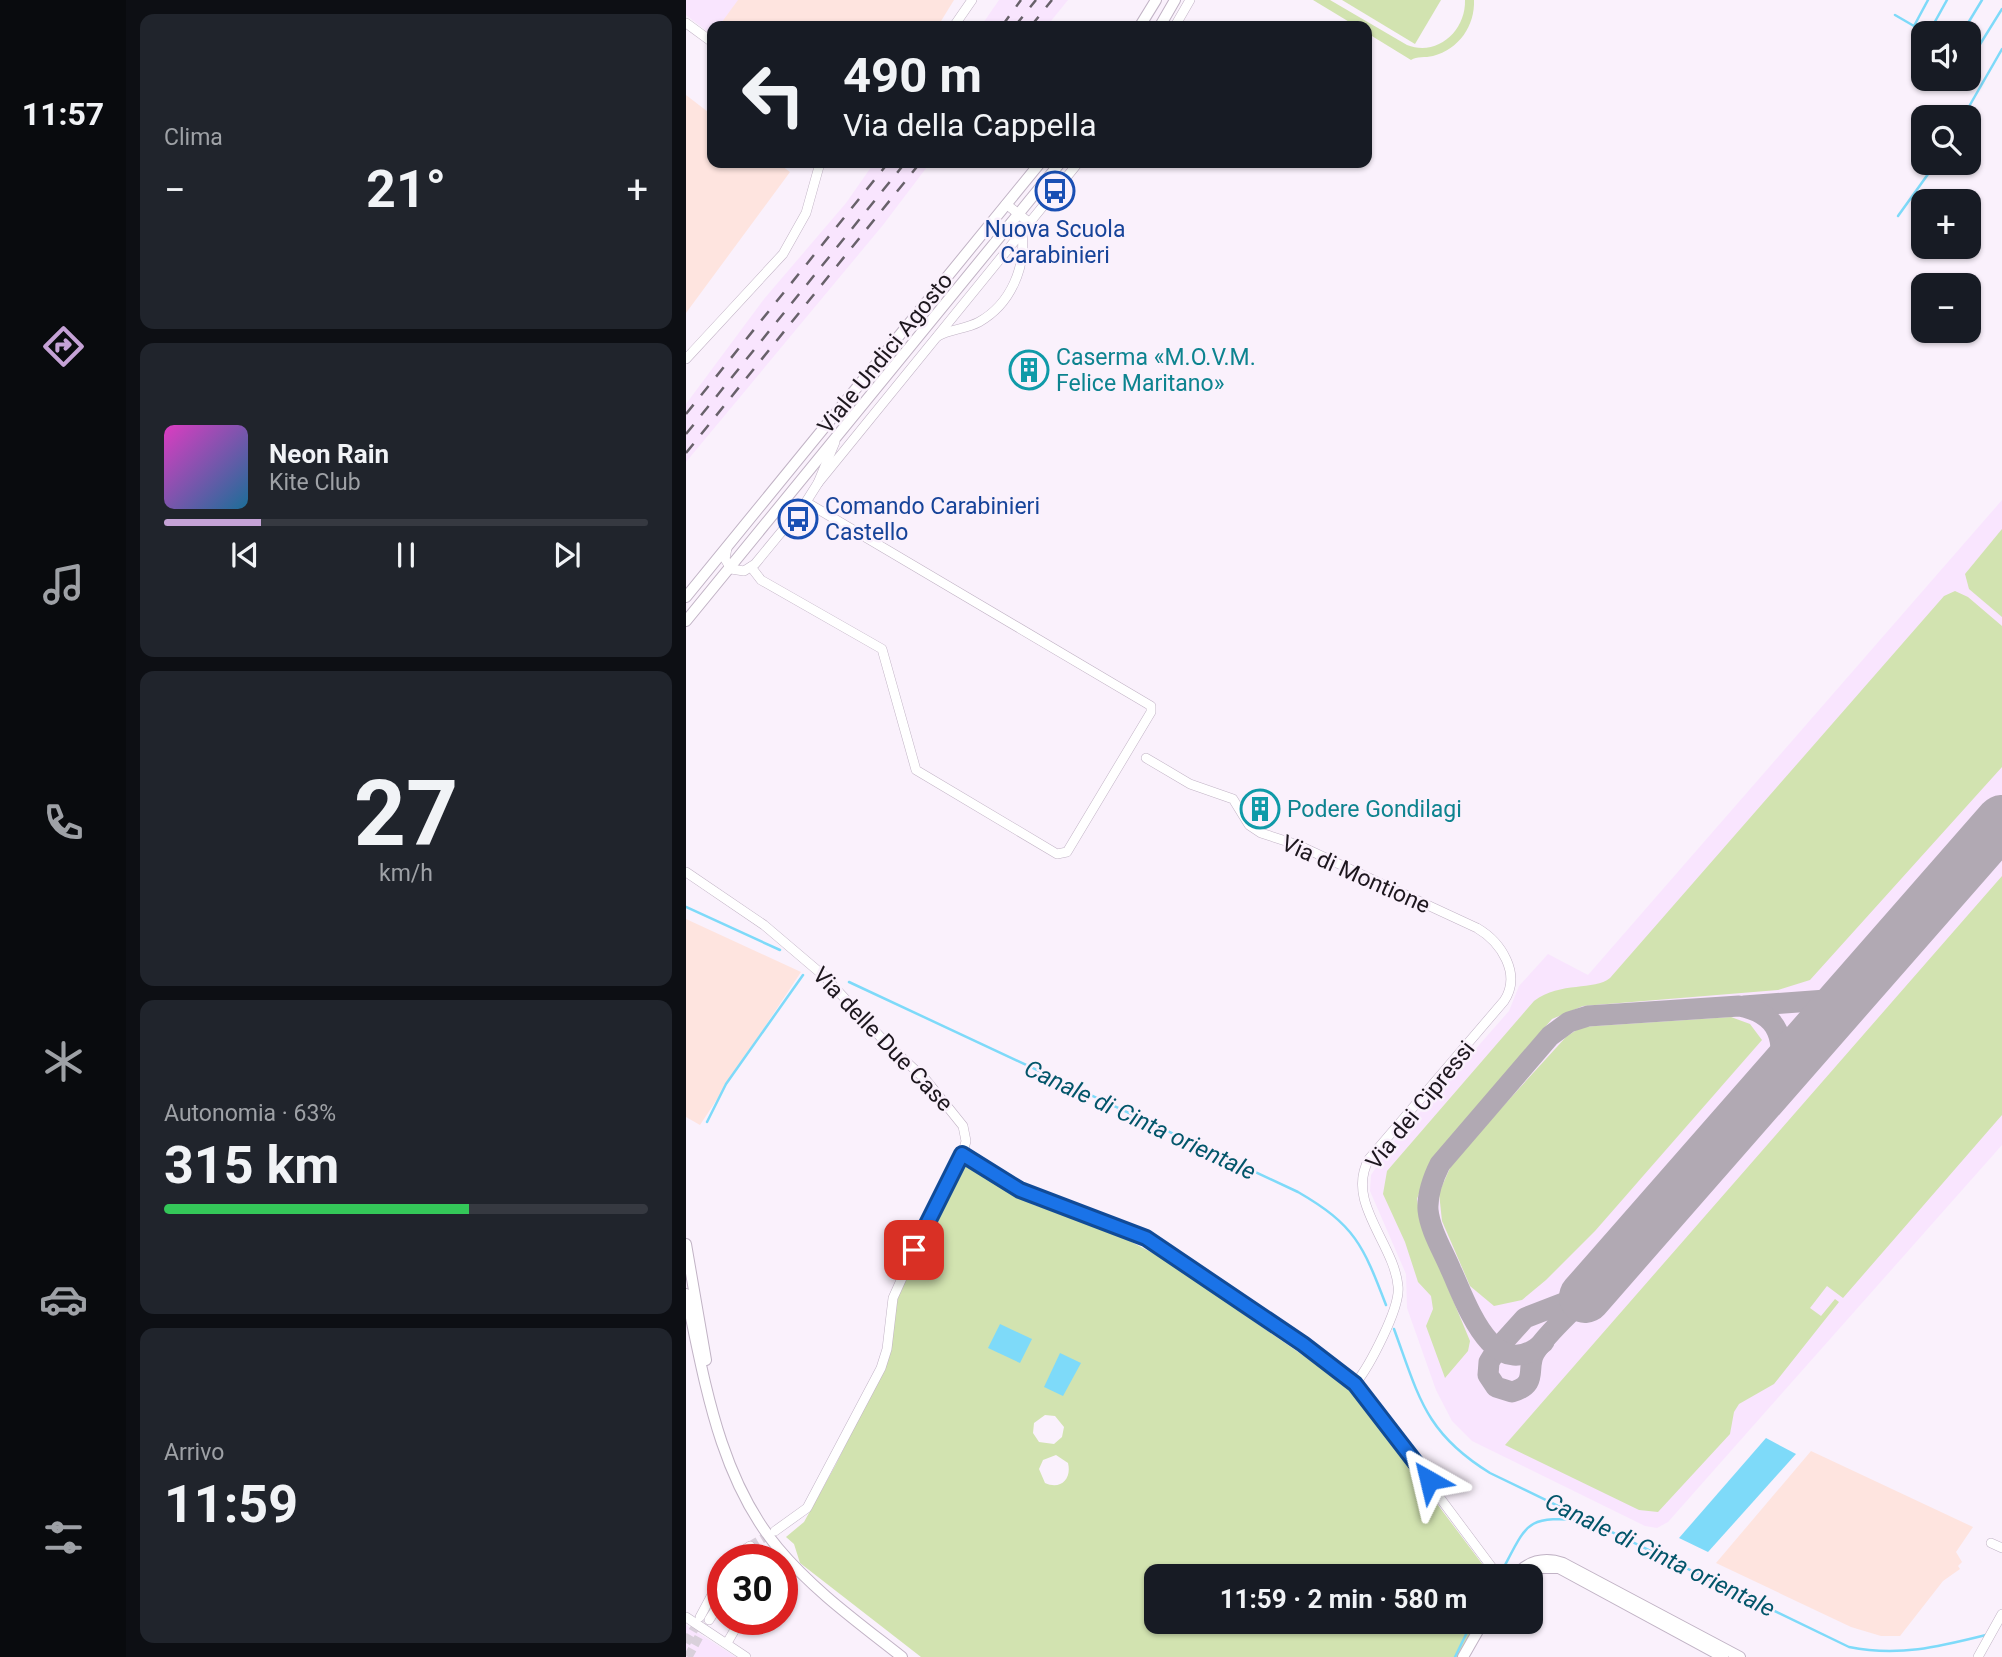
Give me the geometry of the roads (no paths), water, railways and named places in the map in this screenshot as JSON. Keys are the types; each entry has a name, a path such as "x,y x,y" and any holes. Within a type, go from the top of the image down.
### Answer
{"main road":[{"path":"1143,21 1156,0"},
{"path":"1163,21 1175,0"},
{"name":"Viale Undici Agosto","path":"686,597 1036,168"},
{"name":"Viale Undici Agosto","path":"686,621 1017,212 1056,168"},
{"path":"686,1244 702,1331 708,1387"},
{"path":"686,1294 732,1472 762,1527 816,1588 902,1657"},
{"path":"1532,1564 1553,1559 1563,1563 1740,1657"},
{"path":"1543,1569 1559,1568 1723,1657"},
{"path":"1463,1657 1476,1634"}],"street":[{"path":"957,21 972,0"},
{"path":"1178,21 1190,0"},
{"path":"686,23 707,38"},
{"path":"686,359 783,254 806,214 819,168"},
{"path":"818,483 1074,168"},
{"path":"1006,204 1030,223"},
{"path":"936,338 978,323 1002,302 1020,270 1022,233"},
{"name":"Viale Undici Agosto","path":"751,567 806,502 818,483 845,425"},
{"path":"729,543 725,559 730,568 741,571 751,567 756,576 768,584 882,649 916,770 1057,854 1068,852 1151,712 1150,705 806,502"},
{"name":"Via di Montione","path":"1146,758 1190,784 1233,799 1246,821 1255,830 1298,845 1477,928 1499,947"},
{"name":"Via delle Due Case","path":"686,872 764,925 805,959 926,1080 963,1126 967,1141 962,1154"},
{"name":"Via dei Cipressi","path":"1355,1384 1393,1311 1399,1291 1392,1264 1363,1197 1364,1169 1369,1159 1508,996 1510,974 1499,947"},
{"path":"775,1531 807,1508 881,1368 887,1349 893,1298 962,1154 1020,1190 1146,1238 1303,1344 1355,1384 1489,1564"},
{"path":"1991,1543 2002,1548"},
{"path":"1978,1657 2002,1614"},
{"path":"686,1617 746,1657"},
{"path":"727,1643 732,1635"}],"water":[{"path":"1000,1324 1032,1339 1020,1363 988,1348"},
{"path":"1060,1353 1081,1363 1063,1396 1044,1387"},
{"path":"1766,1438 1796,1454 1708,1552 1679,1538"}],"waterway":[{"path":"1895,15 1914,26 1928,0"},
{"path":"1935,21 1947,0"},
{"path":"1969,21 1982,0"},
{"path":"1981,43 2002,9"},
{"path":"1970,105 2002,49"},
{"path":"1898,216 1927,175"},
{"name":"Canale di Cinta orientale","path":"686,907 780,950"},
{"path":"707,1122 726,1084 803,975"},
{"name":"Canale di Cinta orientale","path":"849,982 1298,1192 1333,1215 1355,1238 1371,1267 1386,1305"},
{"name":"Canale di Cinta orientale","path":"1394,1329 1410,1375 1427,1412 1451,1443 1490,1473 1849,1647 1901,1651 1934,1647 1986,1635"},
{"path":"1506,1564 1525,1531 1532,1525 1552,1519 1586,1520"},
{"path":"1455,1657 1466,1634"}],"tunnel":[{"path":"753,1544 774,1532"},
{"path":"686,1643 700,1619"},
{"path":"688,1657 707,1622"}],"railway":[{"path":"1006,21 1021,0"},
{"path":"1019,21 1036,0"},
{"path":"1035,21 1052,0"},
{"path":"686,414 884,168"},
{"path":"686,434 901,168"},
{"path":"686,453 916,168"}],"place":[{"name":"Nuova Scuola Carabinieri","path":"1055,191"},
{"name":"Caserma «M.O.V.M. Felice Maritano»","path":"1029,370"},
{"name":"Comando Carabinieri Castello","path":"798,519"},
{"name":"Podere Gondilagi","path":"1260,809"}]}
